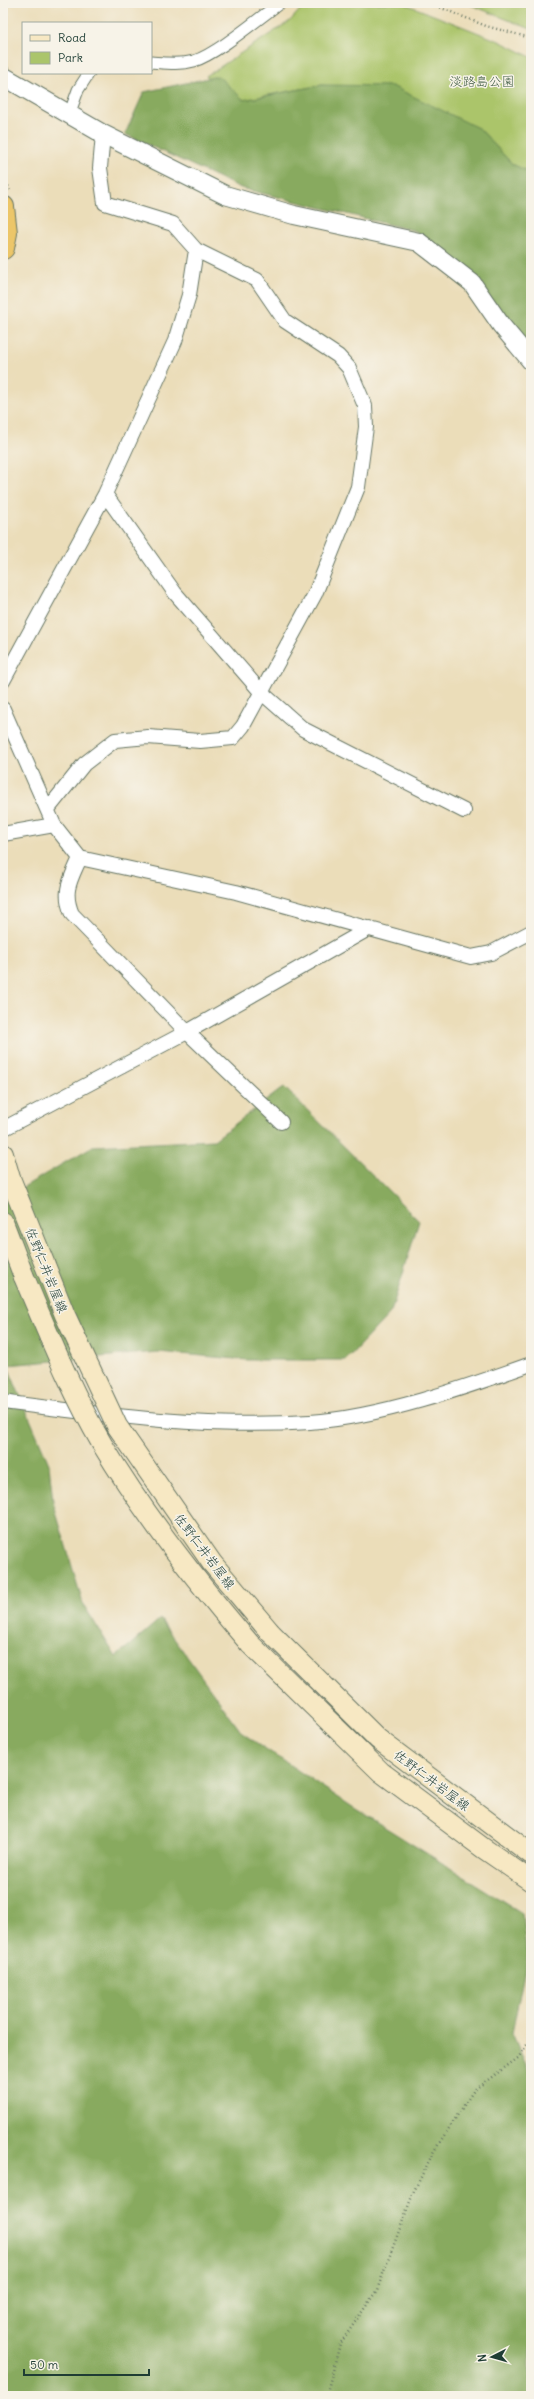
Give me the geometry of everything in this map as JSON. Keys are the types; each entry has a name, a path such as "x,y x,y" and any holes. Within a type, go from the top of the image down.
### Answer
{"highway":[{"path":"3,207 6,234 3,248"}],"main road":[{"name":"佐野仁井岩屋線","path":"3,1154 10,1178 65,1315 117,1426 212,1563 270,1632 378,1740 531,1854"},
{"name":"佐野仁井岩屋線","path":"3,1222 24,1277 64,1371 102,1443 146,1514 203,1589 250,1644 381,1772 483,1848 531,1881"}],"street":[{"path":"152,62 173,64 194,61 221,45 280,3"},
{"path":"69,115 78,90 88,74"},
{"path":"3,76 103,134 225,195 294,214 419,242 472,283 501,325 531,361"},
{"path":"48,809 84,764 115,740 148,737 200,741 233,738 243,726 265,682 315,594 358,487 366,427 365,406 349,368 338,356 285,321 257,280 196,250 173,224 105,203 100,168 103,134"},
{"path":"3,681 105,494 175,341 190,295 196,250"},
{"path":"105,494 175,593 261,692 303,729 464,811"},
{"path":"3,709 48,809 49,826 80,858 236,892 470,957 490,953 531,932"},
{"path":"3,834 49,826"},
{"path":"80,858 70,881 66,900 72,914 187,1032 281,1122"},
{"path":"3,1130 187,1032 370,928"},
{"path":"3,1402 139,1419 233,1423 310,1422 365,1413 464,1388 531,1364"}],"path":[{"path":"429,3 486,26 531,38"},
{"path":"326,2396 340,2344 377,2290 414,2191 434,2151 474,2090 518,2058 531,2038"}],"green space":[{"name":"淡路島公園","path":"306,3 403,3 499,41 531,57 531,173 512,164 480,129 322,85 232,102 206,76 290,21"},
{"path":"466,3 531,3 531,29"},
{"path":"218,76 244,100 322,85 392,86 480,129 512,164 531,173 531,350 416,231 241,188 125,134 144,92"},
{"path":"284,1087 419,1221 391,1312 346,1360 247,1360 158,1352 7,1365 49,1464 53,1502 83,1604 116,1657 160,1619 242,1733 351,1806 522,1913 527,1959 512,2033 531,2076 531,2396 3,2396 3,1199 93,1146 214,1140"}]}
